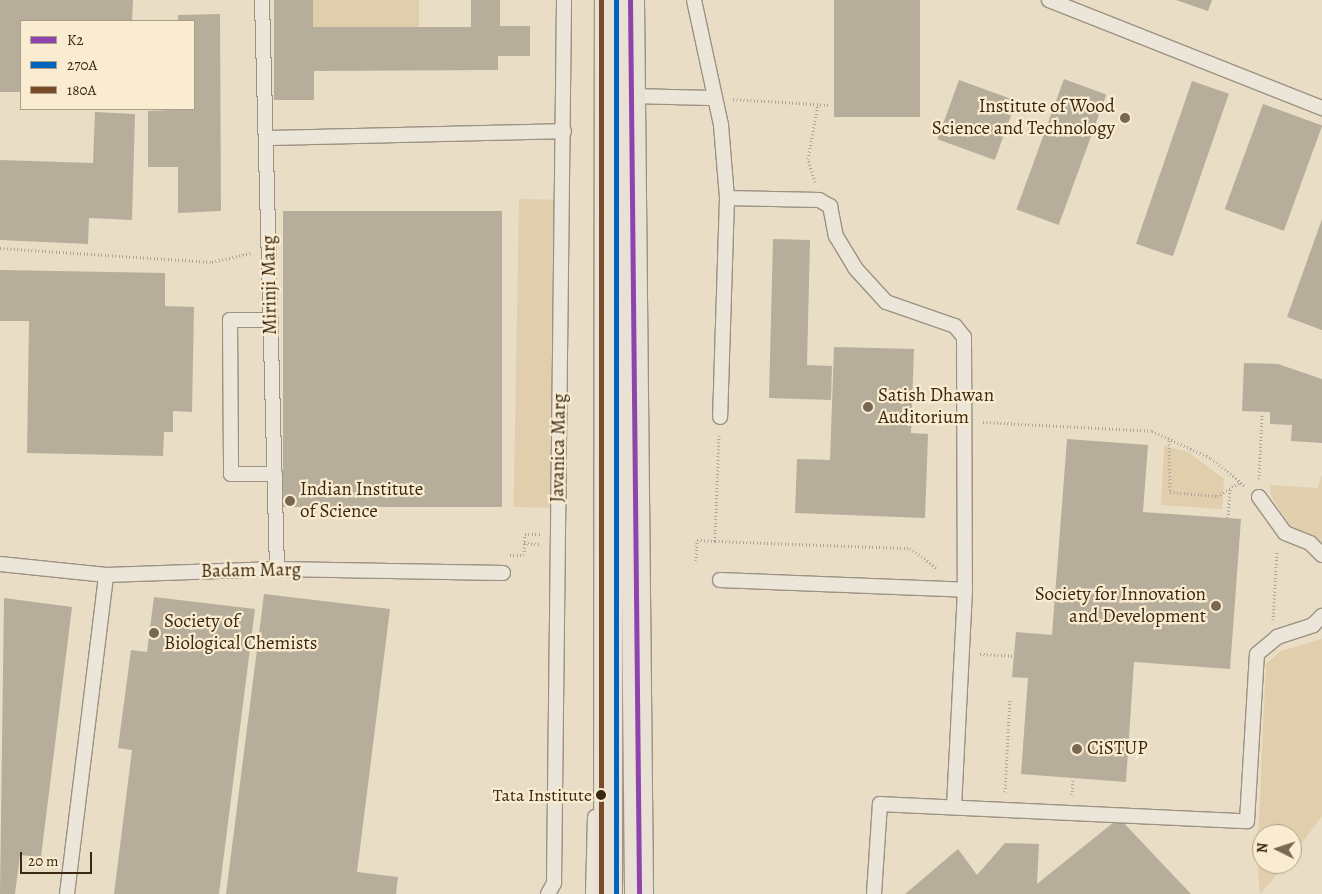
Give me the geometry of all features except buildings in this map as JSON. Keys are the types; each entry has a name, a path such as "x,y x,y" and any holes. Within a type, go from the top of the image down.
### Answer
{"highway":[{"path":"608,894 609,0"},
{"path":"630,0 629,96 638,894"}],"lane":[{"name":"Mirinji Marg","path":"262,0 277,569"},
{"name":"Javanica Marg","path":"548,894 554,883 564,0"},
{"path":"694,0 713,98 721,125 727,198 720,417"},
{"path":"1049,0 1322,108"},
{"path":"629,96 713,98"},
{"path":"266,138 564,131"},
{"path":"727,198 820,200 830,206 836,236 855,268 886,302 955,326 964,336 966,421 965,590 954,808"},
{"path":"271,320 230,320 231,474 275,474"},
{"path":"1259,497 1285,534 1310,543 1322,555"},
{"name":"Badam Marg","path":"0,564 106,574 277,569 502,573"},
{"path":"68,894 106,574"},
{"path":"720,580 965,590"},
{"path":"874,894 880,804 1247,821 1257,654 1277,636 1313,625 1322,616"},
{"path":"594,894 595,772 608,757"}],"path":[{"path":"713,98 830,105"},
{"path":"818,104 808,159 820,200"},
{"path":"0,248 212,262 269,250"},
{"path":"1259,497 1262,415"},
{"path":"715,541 720,417"},
{"path":"966,421 1152,431 1169,436 1211,458 1259,497"},
{"path":"1169,436 1170,492 1217,496 1240,482"},
{"path":"1228,518 1230,488"},
{"path":"696,561 697,540 910,548 965,590"},
{"path":"1274,601 1277,558"},
{"path":"962,653 1014,656"},
{"path":"1004,810 1010,698"}],"shaded area":[{"path":"313,0 419,0 419,27 313,27"},
{"path":"519,199 558,200 553,508 514,507"},
{"path":"1164,446 1188,452 1224,479 1222,509 1161,505"},
{"path":"1322,475 1322,544 1290,525 1271,496 1270,485 1317,488"},
{"path":"1322,639 1322,816 1302,843 1302,824 1259,824 1266,664 1281,651"},
{"path":"1258,874 1277,874 1260,894"}],"transit line":[{"name":"180A","path":"601,0 601,894"},
{"name":"270A","path":"616,0 616,894"},
{"name":"K2","path":"630,0 639,894"}],"place":[{"name":"Institute of Wood Science and Technology","path":"1125,118"},
{"name":"Satish Dhawan Auditorium","path":"868,407"},
{"name":"Indian Institute of Science","path":"290,501"},
{"name":"Society for Innovation and Development","path":"1216,606"},
{"name":"Society of Biological Chemists","path":"154,633"},
{"name":"CiSTUP","path":"1077,749"},
{"name":"Tata Institute","path":"601,795"}]}
